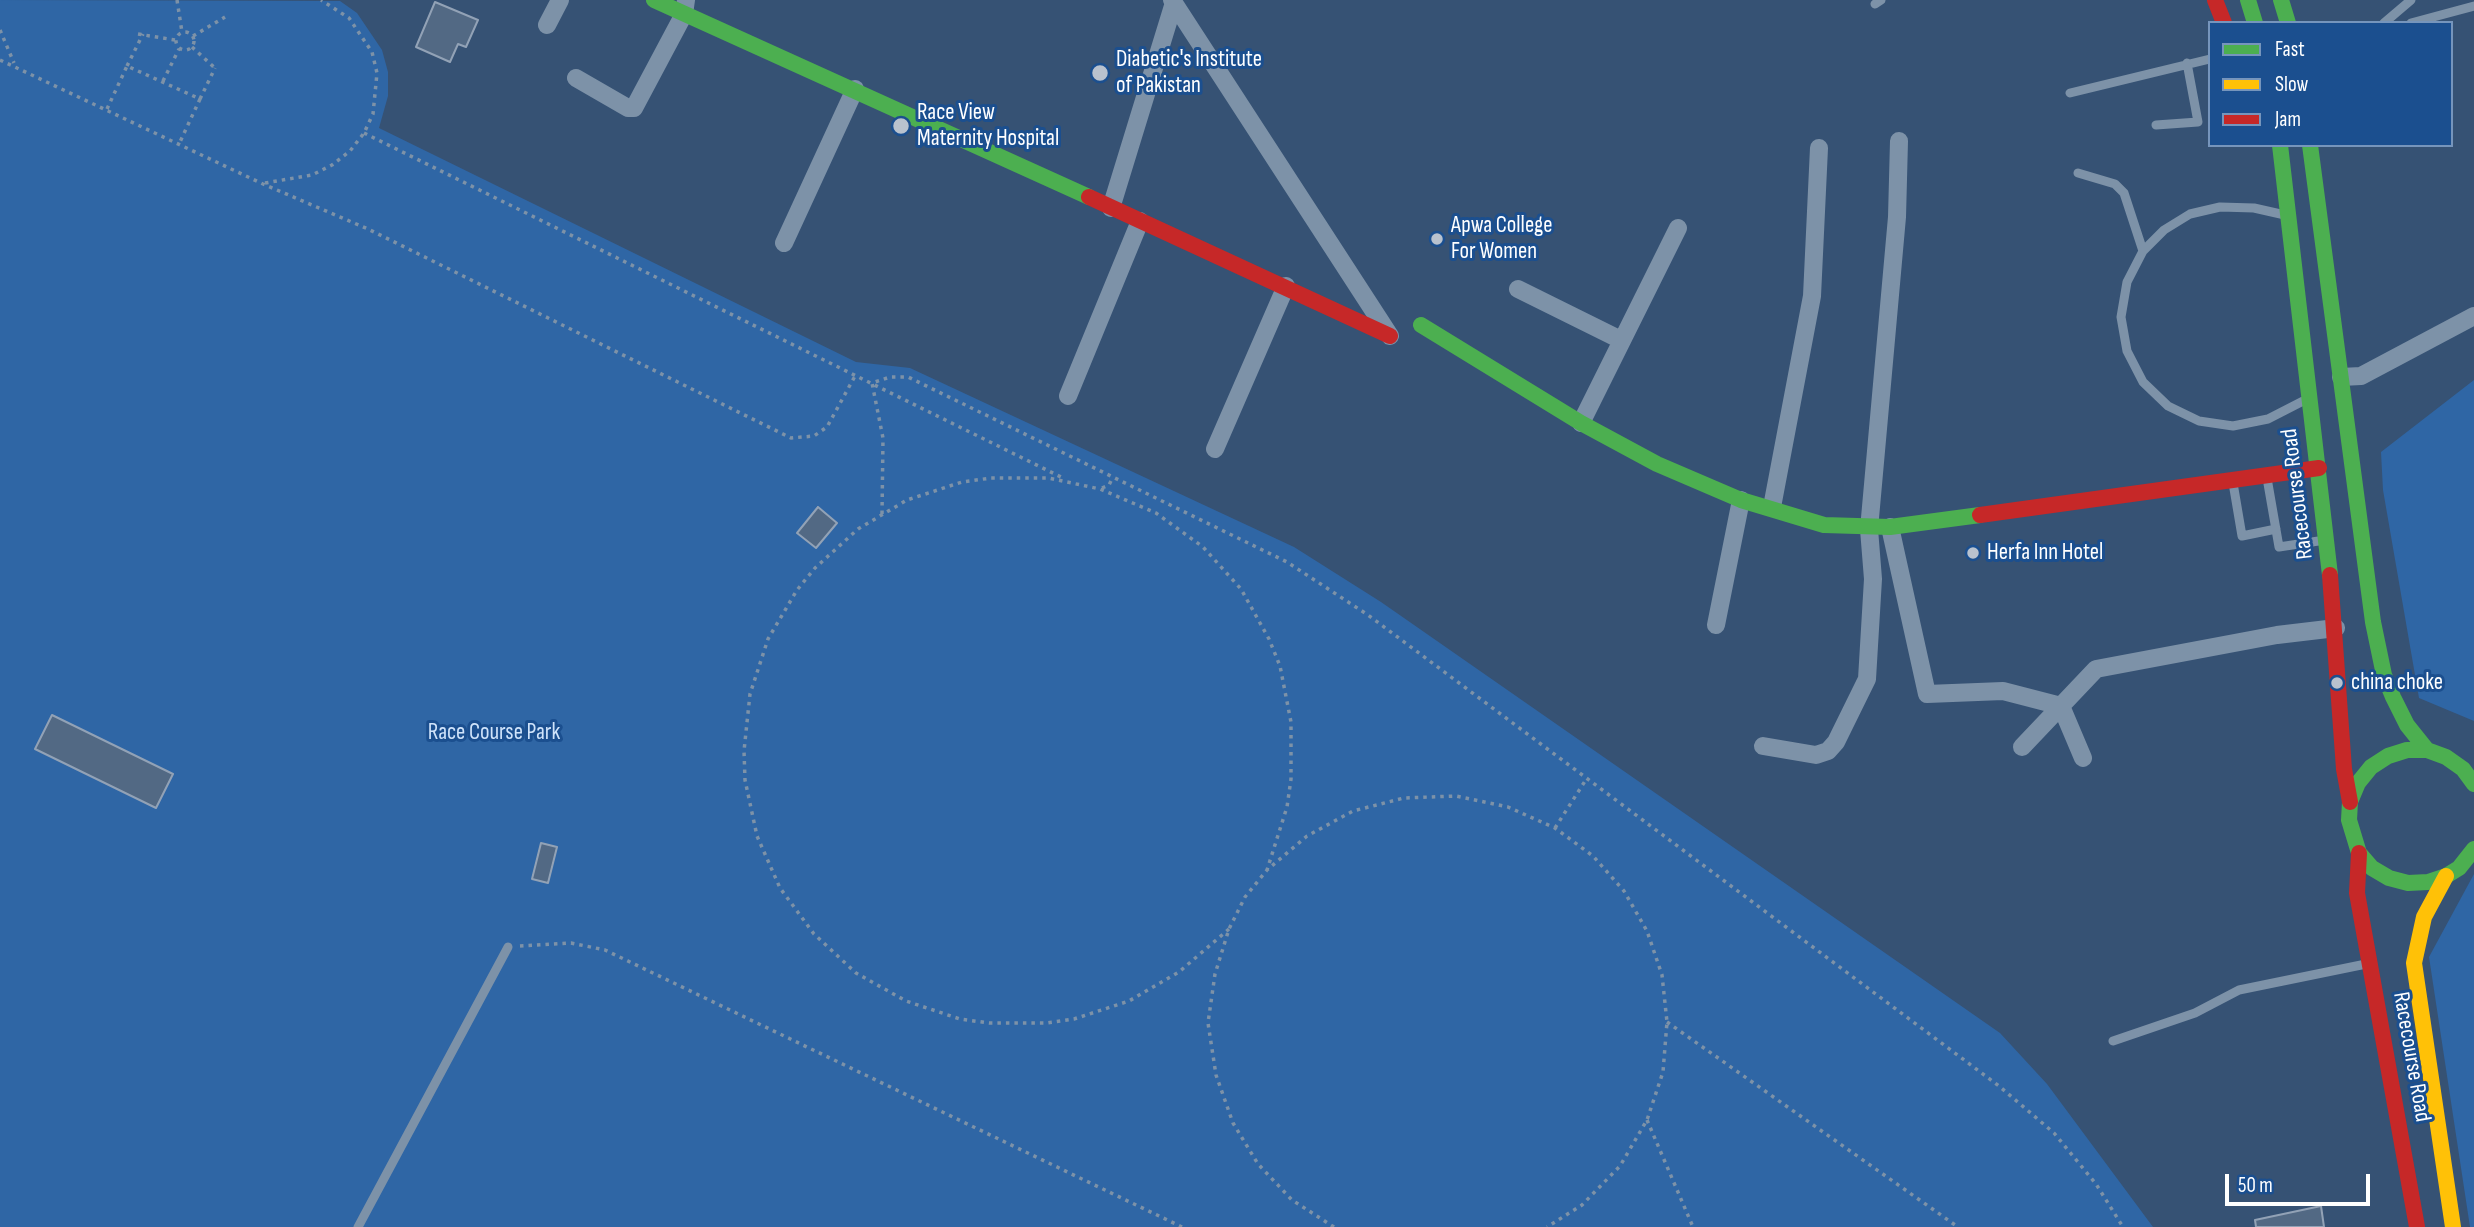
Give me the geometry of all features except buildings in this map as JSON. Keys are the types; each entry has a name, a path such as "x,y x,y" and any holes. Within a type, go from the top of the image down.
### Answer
{"main road":[{"path":"654,0 685,7 855,89 1390,336"},
{"path":"2215,0 2223,21"},
{"path":"2248,0 2254,21"},
{"path":"2281,0 2287,21"},
{"path":"2272,147 2285,181"},
{"path":"2280,147 2285,181"},
{"path":"2310,147 2372,622 2384,675 2407,725 2427,750"},
{"name":"Racecourse Road","path":"2285,181 2336,628 2350,828 2359,853 2357,893 2372,963 2417,1227"},
{"path":"1421,325 1581,423 1657,464 1741,500 1824,525 1869,529 1889,527 2319,468"},
{"path":"2350,802 2358,783 2371,767 2388,756 2407,750 2427,750 2446,757 2468,771 2474,784"},
{"path":"2359,853 2372,868 2389,878 2408,883 2428,882 2446,876 2459,868 2474,849"},
{"name":"Racecourse Road","path":"2446,876 2424,917 2414,963 2453,1227"}],"street":[{"path":"547,25 560,0"},
{"path":"1111,208 1172,3"},
{"path":"1172,3 1390,336"},
{"path":"576,78 628,108 635,108 685,7"},
{"path":"784,243 855,89"},
{"path":"1763,746 1816,755 1828,751 1836,742 1867,679 1873,579 1869,529 1897,217 1899,141"},
{"path":"1772,508 1812,296 1818,148"},
{"path":"1068,396 1140,221"},
{"path":"1581,423 1678,228"},
{"path":"1215,449 1286,286"},
{"path":"1518,289 1621,341"},
{"path":"2341,377 2361,376 2474,316"},
{"path":"1716,625 1741,500"},
{"path":"1889,527 1927,694 2003,691 2061,706"},
{"path":"2022,747 2096,668 2277,635 2336,628"},
{"path":"2061,706 2082,758"}],"lane":[{"path":"2386,21 2411,0"},
{"path":"2419,21 2474,6"},
{"path":"2070,93 2208,59"},
{"path":"2156,125 2198,122 2188,63"},
{"path":"2078,173 2115,184 2123,193 2143,251"},
{"path":"2288,216 2254,208 2220,207 2190,214 2164,230 2143,251 2127,282 2121,317 2127,351 2143,382 2168,405 2199,421 2233,426 2268,419 2309,398"},
{"path":"2266,475 2279,547 2326,539"},
{"path":"2233,480 2242,537 2276,530"},
{"path":"358,1227 508,947"},
{"path":"2113,1041 2195,1013 2239,990 2372,963"}],"path":[{"path":"177,0 183,32"},
{"path":"263,184 312,174 332,165 350,151 364,133 377,94 372,52 349,18 324,1"},
{"path":"193,36 225,17"},
{"path":"0,30 15,65"},
{"path":"183,32 193,36"},
{"path":"175,40 183,32"},
{"path":"107,109 141,34 175,40"},
{"path":"192,47 193,36"},
{"path":"163,82 179,49 175,40"},
{"path":"179,49 192,47"},
{"path":"179,144 216,69 192,47"},
{"path":"0,60 263,184 368,229 791,438 814,436 827,427 855,376"},
{"path":"127,65 200,99"},
{"path":"364,133 1070,481"},
{"path":"872,383 890,377 908,377 1287,562 1368,615 1999,1086 2054,1133 2096,1184 2123,1227"},
{"path":"872,383 883,438 882,513"},
{"path":"1229,929 1179,972 1129,1001 1074,1019 1017,1025 960,1019 906,1001 856,972 814,934 780,888 767,862 752,817 744,751 750,694 768,639 797,590 835,547 882,513 916,497 962,482 1019,477 1070,481 1100,489 1156,513 1203,547 1241,589 1269,639 1287,693 1293,750 1287,807 1267,870"},
{"path":"1100,489 1109,485 1113,477"},
{"path":"1555,828 1587,778"},
{"path":"1334,1227 1292,1200 1258,1164 1233,1123 1216,1075 1209,1023 1215,974 1229,929 1245,897 1267,870 1318,830 1353,811 1404,798 1456,796 1508,807 1555,828 1593,856 1630,901 1647,931 1662,975 1667,1022 1663,1072 1647,1119 1619,1166 1582,1205 1547,1227"},
{"path":"508,947 571,943 605,950 1182,1227"},
{"path":"1667,1022 1958,1227"},
{"path":"1647,1119 1693,1227"}],"green space":[{"name":"Race Course Park","path":"0,0 340,1 357,13 382,50 388,72 388,96 379,128 856,362 910,368 1294,547 1381,602 2000,1033 2047,1084 2153,1227 0,1227"},
{"path":"2474,380 2474,721 2419,698 2383,490 2381,452"},
{"path":"2474,874 2474,1227 2470,1227 2429,957"}],"traffic: fast":[{"path":"654,0 1089,197"},
{"path":"2248,0 2254,21"},
{"path":"2281,0 2287,21"},
{"path":"2280,147 2330,575"},
{"path":"2310,147 2373,622 2384,675 2393,697 2407,725 2427,750"},
{"path":"1421,325 1581,423 1657,464 1741,500 1824,525 1890,527 1980,515"},
{"path":"2474,784 2463,769 2446,757 2427,750 2407,750 2388,756 2371,767 2358,783 2350,802 2349,820 2359,853 2372,868 2389,878 2408,883 2428,882 2446,876 2459,868 2474,849"}],"traffic: slow":[{"path":"2446,876 2424,917 2414,963 2453,1227"}],"traffic: jam":[{"path":"2215,0 2223,21"},
{"path":"1089,197 1390,336"},
{"path":"1980,515 2319,468"},
{"path":"2330,575 2344,769 2350,802"},
{"path":"2359,853 2357,893 2417,1227"}],"place":[{"name":"Diabetic's Institute of Pakistan","path":"1100,73"},
{"name":"Race View Maternity Hospital","path":"901,126"},
{"name":"Apwa College For Women","path":"1437,239"},
{"name":"Herfa Inn Hotel","path":"1973,553"},
{"name":"china choke","path":"2337,683"}]}
